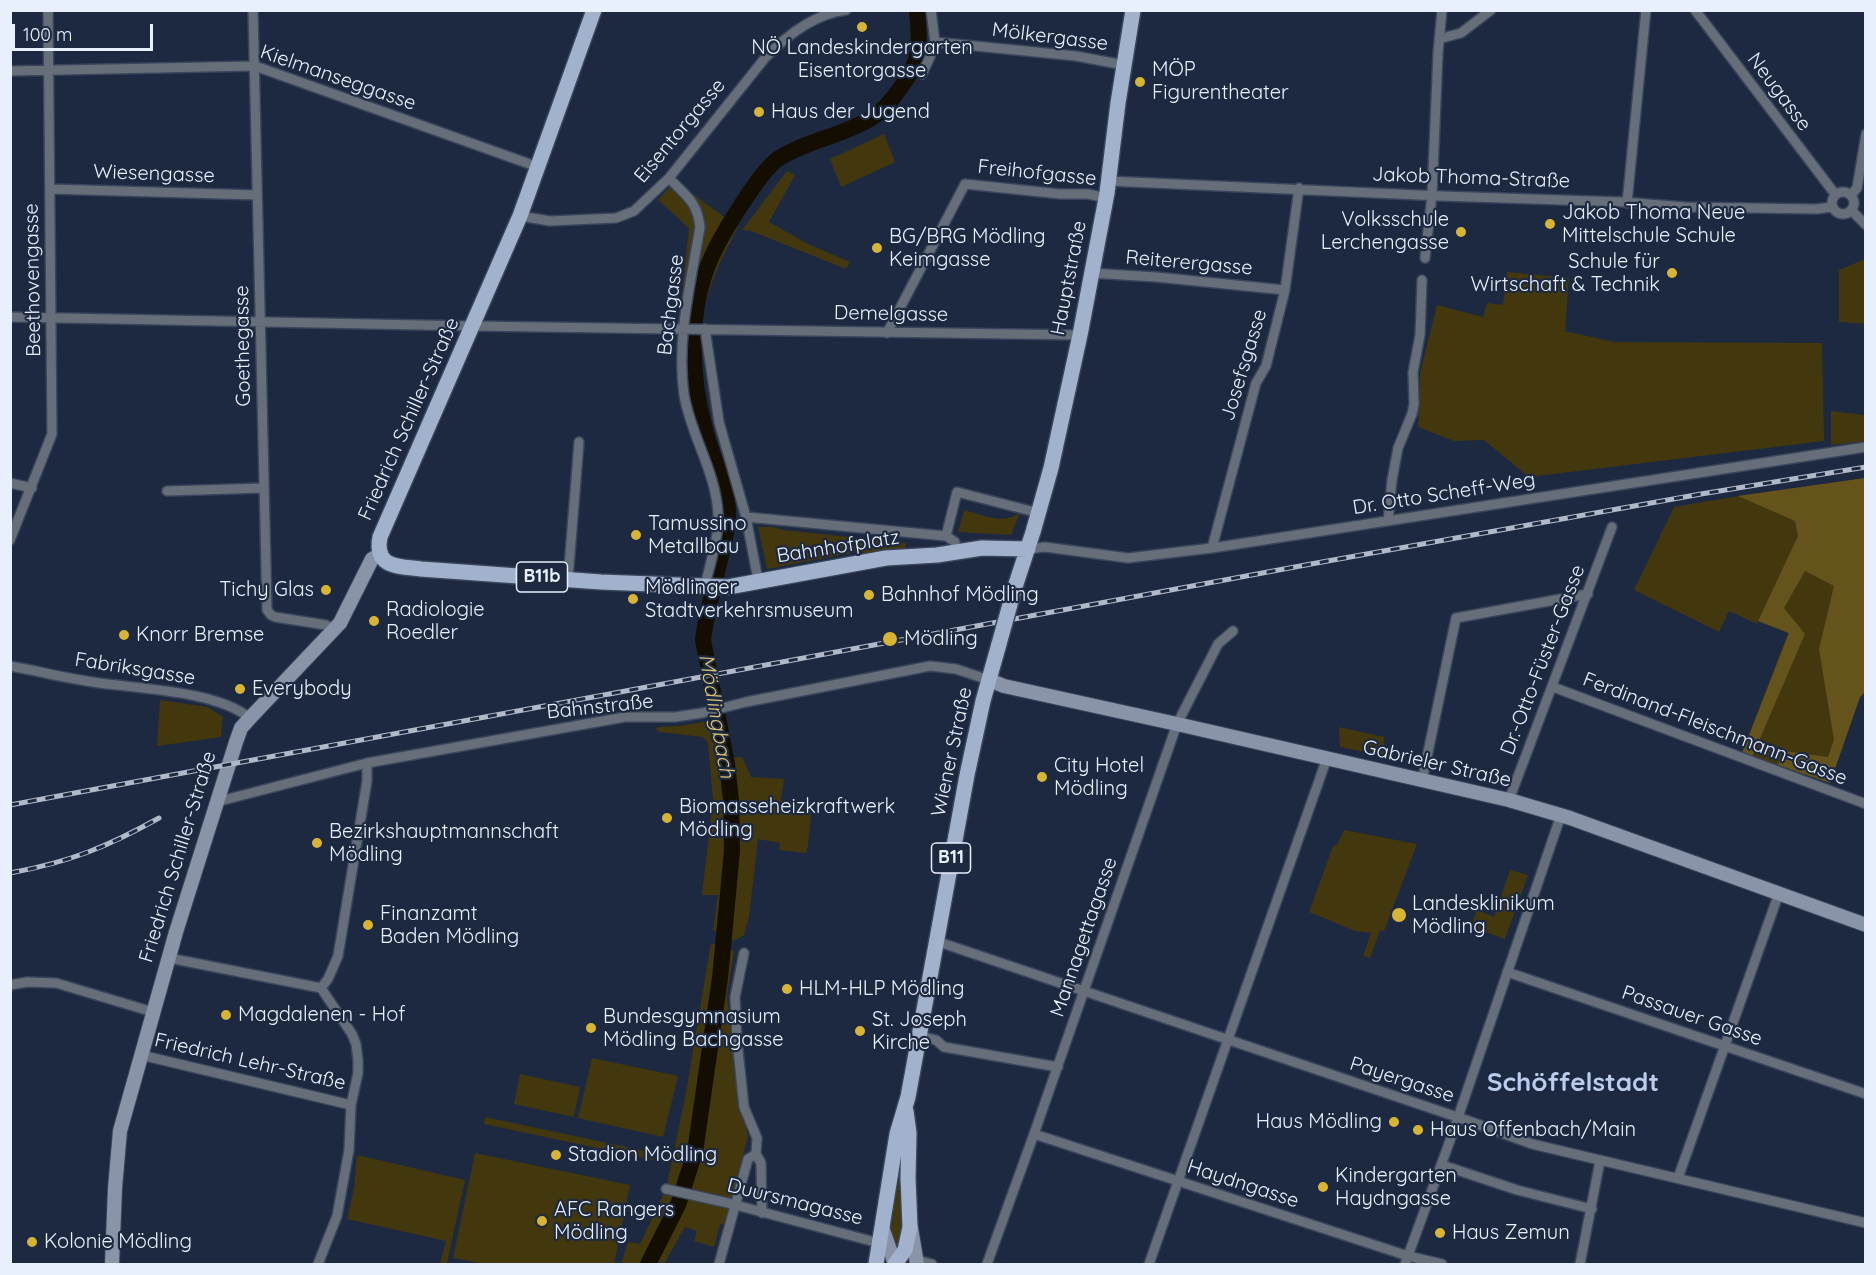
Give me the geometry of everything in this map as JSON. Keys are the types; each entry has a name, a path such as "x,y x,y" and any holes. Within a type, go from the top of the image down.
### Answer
{"main road":[{"name":"Friedrich Schiller-Straße","path":"379,555 380,537 520,216 594,10"},
{"name":"Hauptstraße","path":"1028,549 1051,468 1080,335 1106,198 1133,10"},
{"name":"Bahnhofplatz","path":"716,586 886,558 937,555 982,548 1028,549"},
{"name":"Wiener Straße","path":"881,1225 897,1134 906,1108 920,1036 972,749 1014,590 1028,549"},
{"name":"B11b","path":"379,555 393,565 422,569 716,586"},
{"name":"Wiener Straße","path":"896,1264 905,1250 910,1227 909,1133 906,1108"},
{"name":"B11","path":"876,1264 881,1225"}],"street":[{"name":"Beethovengasse","path":"10,540 52,434 48,10"},
{"name":"Goethegasse","path":"253,10 268,613 274,617 326,625 333,629"},
{"name":"Eisentorgasse","path":"520,216 550,221 616,218 634,211 669,178 765,58 785,39 832,12 846,10"},
{"path":"922,74 935,42 931,10"},
{"path":"1425,258 1432,195 1442,10"},
{"path":"1439,39 1461,33 1491,10"},
{"path":"1627,202 1646,10"},
{"name":"Neugasse","path":"1695,10 1835,194"},
{"name":"Mölkergasse","path":"935,42 1076,56 1124,65"},
{"name":"Kielmanseggasse","path":"10,70 255,66 538,167"},
{"path":"1851,195 1857,188 1866,134"},
{"name":"Bachgasse","path":"669,178 694,203 698,213 699,227 681,364 689,416 704,452 714,486 718,514 716,586"},
{"name":"Jakob Thoma-Straße","path":"1108,181 1627,202 1685,207 1816,209 1832,207"},
{"name":"Freihofgasse","path":"887,333 965,184 1060,194 1088,194 1106,198"},
{"name":"Josefsgasse","path":"1212,548 1256,383 1266,366 1285,290 1299,188"},
{"name":"Wiesengasse","path":"50,189 257,195"},
{"path":"1845,192 1851,195 1854,201 1851,210 1843,214 1836,212 1832,207 1835,194 1845,192"},
{"path":"1851,210 1866,225"},
{"name":"Reiterergasse","path":"1090,273 1285,290"},
{"path":"1388,521 1398,448 1414,404 1413,372 1420,335 1422,280"},
{"path":"10,317 686,329"},
{"name":"Demelgasse","path":"686,329 1080,335"},
{"name":"Bachgasse","path":"704,331 719,423 746,517 758,580"},
{"path":"568,579 579,442"},
{"name":"Dr. Otto Scheff-Weg","path":"1028,549 1045,547 1128,558 1212,548 1866,447"},
{"path":"10,483 32,488"},
{"path":"167,491 264,488"},
{"path":"956,551 955,543 946,536 957,492 1039,513"},
{"name":"Bahnhofplatz","path":"746,517 946,536"},
{"name":"Dr.-Otto-Füster-Gasse","path":"1509,801 1612,529"},
{"name":"Friedrich Schiller-Straße","path":"112,1264 120,1131 169,958 241,728 340,623 372,559 379,555"},
{"path":"1422,781 1456,618 1588,594"},
{"name":"Mannagettagasse","path":"987,1264 1177,724 1218,644 1233,631"},
{"name":"Fabriksgasse","path":"10,666 90,682 200,697 220,702 243,712 250,718"},
{"name":"Bahnstraße","path":"216,802 367,763 625,717 675,717 702,713 741,703 930,666 956,669 989,681"},
{"name":"Gabrieler Straße","path":"989,681 1327,758 1561,815 1866,925"},
{"name":"Ferdinand-Fleischmann-Gasse","path":"1553,687 1866,804"},
{"path":"1149,1264 1327,758"},
{"path":"321,988 328,979 338,956 367,781 367,763"},
{"path":"1406,1260 1442,1165 1561,815"},
{"path":"1678,1178 1779,893"},
{"name":"Payergasse","path":"936,941 1532,1144 1866,1223"},
{"path":"744,953 735,997 737,1041 744,1107 757,1138 756,1154 761,1162 762,1213"},
{"path":"169,958 321,988 348,1025 356,1044 358,1073 351,1105 348,1150 337,1216 318,1264"},
{"name":"Passauer Gasse","path":"1507,972 1866,1094"},
{"path":"10,985 27,982 56,983 153,1012"},
{"path":"920,1036 936,1040 944,1047 1058,1067"},
{"name":"Friedrich Lehr-Straße","path":"141,1055 351,1105"},
{"name":"Haydngasse","path":"1034,1134 1406,1260 1442,1264"},
{"path":"719,1264 748,1158 756,1154"},
{"path":"1580,1264 1600,1161"},
{"path":"1442,1165 1518,1190 1592,1209"},
{"name":"Duursmagasse","path":"670,1190 879,1243"},
{"name":"Wiener Straße","path":"881,1225 896,1264"},
{"name":"Wiener Straße","path":"910,1227 917,1262"},
{"path":"917,1262 932,1264"}],"shaded area":[{"path":"884,134 895,162 841,187 830,159"},
{"path":"787,171 795,175 769,222 806,243 850,262 846,269 751,231 742,230"},
{"path":"675,181 738,227 716,272 701,319 679,321 689,228 658,200"},
{"path":"1865,259 1865,324 1839,322 1839,270"},
{"path":"1507,272 1569,278 1565,331 1614,342 1822,343 1824,441 1529,477 1484,440 1454,441 1418,427 1420,373 1437,305 1483,317 1487,303 1503,305"},
{"path":"1831,411 1865,415 1865,441 1831,445"},
{"path":"1865,478 1865,692 1860,697 1830,783 1742,753 1788,633 1758,621 1757,624 1729,611 1719,632 1634,590 1674,507"},
{"path":"1865,478 1865,692 1860,697 1830,783 1778,765 1784,751 1828,757 1834,740 1819,649 1834,586 1805,571 1784,608 1805,634 1752,757 1742,753 1789,633 1758,621 1798,536 1795,521 1738,496"},
{"path":"964,510 1000,519 1013,517 1020,513 1011,535 958,532"},
{"path":"758,527 906,543 905,549 863,554 862,551 767,569"},
{"path":"160,700 207,707 223,717 221,737 157,746"},
{"path":"719,719 730,758 742,757 751,777 784,779 781,800 812,804 806,853 779,850 780,843 758,839 749,917 744,935 734,941 713,930 718,895 702,895 713,799 708,743 703,737 659,732 656,729"},
{"path":"1339,727 1384,737 1384,756 1340,747"},
{"path":"1344,830 1417,844 1384,931 1380,930 1370,958 1363,956 1371,933 1355,931 1309,912 1333,846 1337,845"},
{"path":"1510,870 1528,875 1505,939 1471,927 1477,910 1494,917"},
{"path":"711,943 734,951 727,995 735,1079 748,1137 724,1225 720,1224 714,1247 694,1241 697,1231 685,1227 664,1264 621,1264 628,1242 640,1244 666,1189 686,1093"},
{"path":"592,1058 678,1076 663,1137 578,1118"},
{"path":"520,1074 580,1087 574,1117 514,1104"},
{"path":"485,1117 655,1153 653,1160 484,1124"},
{"path":"903,1136 905,1235 897,1255 889,1238"},
{"name":"AFC Rangers Mödling","path":"475,1153 630,1185 614,1264 486,1264 453,1258"},
{"path":"357,1155 465,1180 447,1263 453,1264 440,1264 446,1241 347,1219 354,1188"}],"waterway":[{"name":"Mödlingbach","path":"648,1264 678,1205 695,1152 720,978 732,851 731,800 727,764 703,640 727,531 728,505 706,433 697,389 694,343 698,298 717,246 742,204 770,166 789,153 870,119 894,96 908,77 916,59 919,42 917,10"}],"railway":[{"path":"10,805 1311,564 1701,494 1866,467"},
{"path":"10,873 51,864 88,852 159,818"}],"place":[{"name":"NÖ Landeskindergarten Eisentorgasse","path":"862,27"},
{"name":"MÖP Figurentheater","path":"1140,82"},
{"name":"Haus der Jugend","path":"759,112"},
{"name":"Jakob Thoma Neue Mittelschule Schule","path":"1550,224"},
{"name":"Volksschule Lerchengasse","path":"1461,232"},
{"name":"BG/BRG Mödling Keimgasse","path":"877,248"},
{"name":"Schule für Wirtschaft & Technik","path":"1672,273"},
{"name":"Tamussino Metallbau","path":"636,535"},
{"name":"Tichy Glas","path":"326,590"},
{"name":"Bahnhof Mödling","path":"869,595"},
{"name":"Mödlinger Stadtverkehrsmuseum","path":"633,599"},
{"name":"Radiologie Roedler","path":"374,621"},
{"name":"Knorr Bremse","path":"124,635"},
{"name":"Mödling","path":"890,639"},
{"name":"Everybody","path":"240,689"},
{"name":"City Hotel Mödling","path":"1042,777"},
{"name":"Biomasseheizkraftwerk Mödling","path":"667,818"},
{"name":"Bezirkshauptmannschaft Mödling","path":"317,843"},
{"name":"Landesklinikum Mödling","path":"1399,915"},
{"name":"Finanzamt Baden Mödling","path":"368,925"},
{"name":"HLM-HLP Mödling","path":"787,989"},
{"name":"Magdalenen - Hof","path":"226,1015"},
{"name":"Bundesgymnasium Mödling Bachgasse","path":"591,1028"},
{"name":"St. Joseph Kirche","path":"860,1031"},
{"name":"Haus Mödling","path":"1394,1122"},
{"name":"Haus Offenbach/Main","path":"1418,1130"},
{"name":"Stadion Mödling","path":"556,1155"},
{"name":"Kindergarten Haydngasse","path":"1323,1187"},
{"name":"AFC Rangers Mödling","path":"542,1221"},
{"name":"Haus Zemun","path":"1440,1233"},
{"name":"Kolonie Mödling","path":"32,1242"}],"district":[{"name":"Schöffelstadt","path":"1573,1083"}]}
